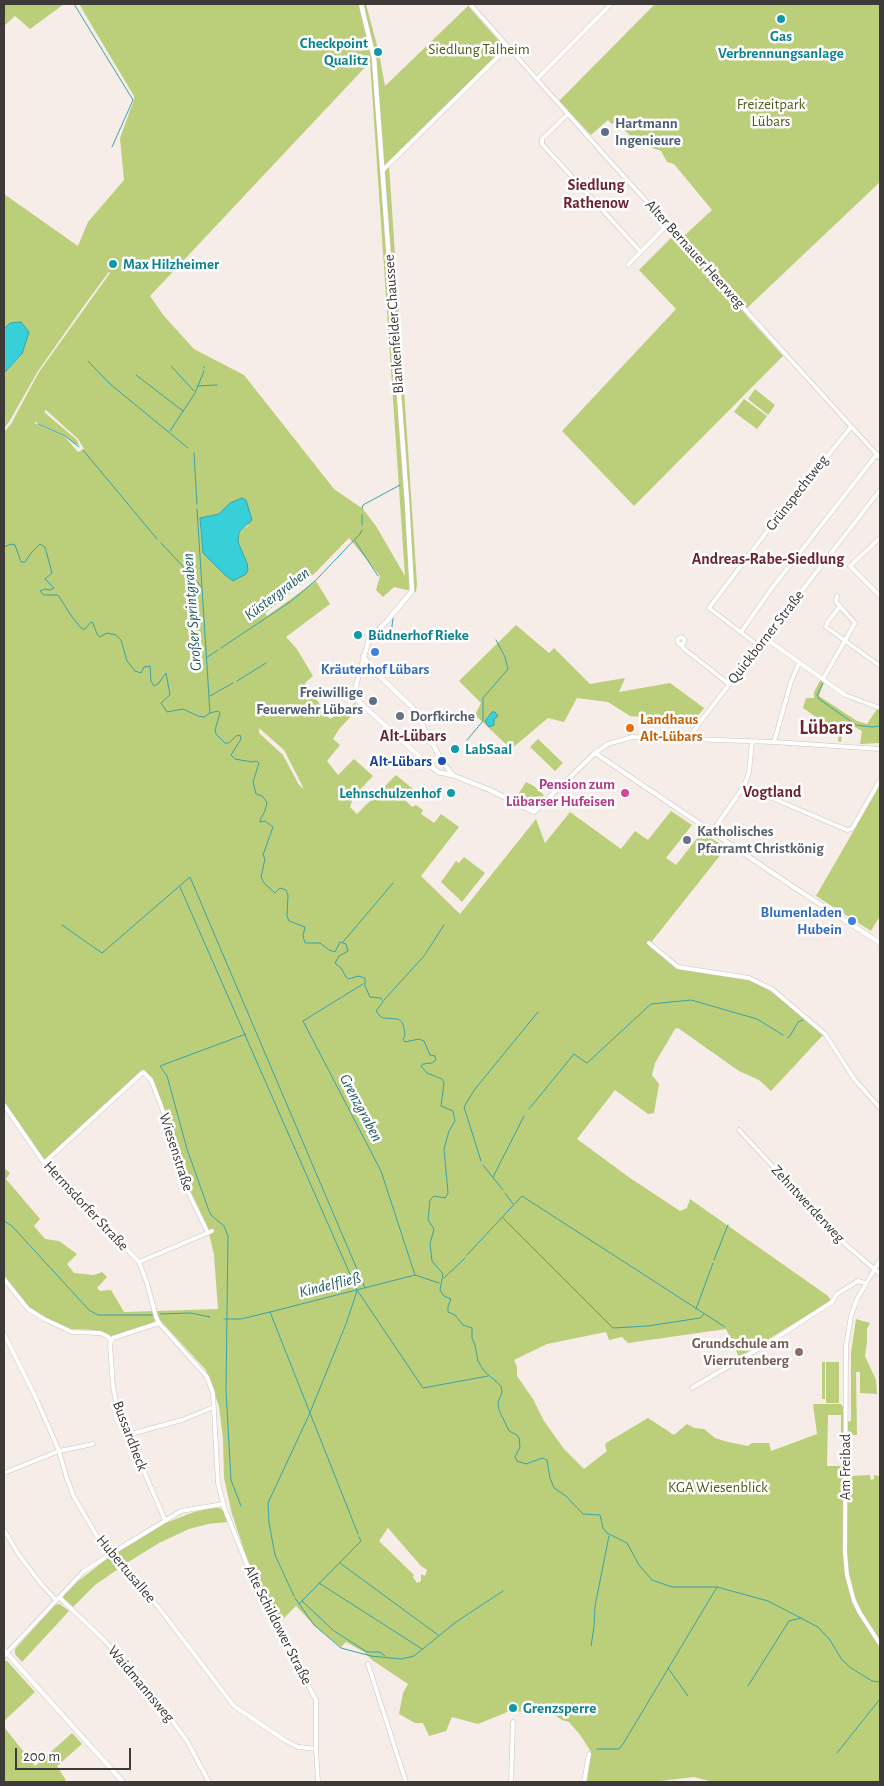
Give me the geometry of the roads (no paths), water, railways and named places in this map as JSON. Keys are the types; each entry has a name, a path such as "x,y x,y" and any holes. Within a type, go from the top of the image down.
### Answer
{"street":[{"name":"Blankenfelder Chaussee","path":"361,4 374,58 412,591 387,621 368,639 363,656"},
{"name":"Alter Bernauer Heerweg","path":"470,4 880,458"},
{"path":"537,79 611,4"},
{"path":"383,170 508,47"},
{"path":"568,114 542,139 542,144 640,251"},
{"path":"628,265 668,224"},
{"name":"Grünspechtweg","path":"741,632 709,608 771,526 851,427"},
{"path":"759,646 741,632 760,604 877,454"},
{"name":"Quickborner Straße","path":"689,738 880,490"},
{"path":"880,538 850,566 880,596"},
{"path":"875,591 880,586"},
{"path":"823,679 855,623 836,602 837,596"},
{"path":"840,606 826,627 880,666"},
{"path":"765,638 845,695 880,708"},
{"path":"681,644 687,651 729,684"},
{"path":"363,656 376,672 412,708 438,755 452,775"},
{"path":"363,656 354,693 356,699 438,772 452,775 490,790 534,812 594,753 608,744 632,737 774,742 880,749"},
{"path":"774,742 791,682 799,663"},
{"path":"712,832 744,786 749,772 752,742"},
{"path":"594,753 880,943"},
{"path":"429,765 438,755"},
{"path":"744,786 847,830 852,828 880,780"},
{"path":"649,943 678,967 749,978 772,988 825,1034 855,1080 880,1108"},
{"name":"Wiesenstraße","path":"44,1163 143,1072 151,1080 170,1129 169,1135 180,1177 210,1232 139,1262"},
{"name":"Hermsdorfer Straße","path":"4,1104 44,1163 139,1262 155,1314"},
{"name":"Zehntwerderweg","path":"739,1130 844,1243 880,1274"},
{"name":"Am Freibad","path":"880,1260 856,1298 846,1345 845,1553 847,1575 854,1601 880,1644"},
{"path":"4,1279 28,1309 72,1332 100,1333 111,1340 159,1323"},
{"path":"692,1388 832,1302 837,1294 858,1281 864,1284"},
{"name":"Alte Schildower Straße","path":"155,1314 159,1323 205,1373 213,1393 218,1483 223,1504 258,1592 316,1700 318,1782"},
{"name":"Hubertusallee","path":"4,1334 36,1398 59,1451 67,1480 83,1514 98,1538 159,1608 234,1706 286,1741 298,1747 316,1749"},
{"name":"Bussardheck","path":"111,1340 111,1369 118,1411 165,1520"},
{"path":"127,1435 182,1420 214,1406"},
{"path":"4,1472 59,1451 93,1444"},
{"path":"123,1782 5,1654 77,1578 112,1553 181,1511 223,1504"},
{"name":"Waidmannsweg","path":"4,1530 25,1562 57,1599 104,1640 155,1697 187,1741 209,1782"},
{"path":"368,1664 406,1782"},
{"path":"511,1782 513,1722"},
{"path":"584,1782 588,1754"}],"water":[{"path":"21,322 29,332 22,354 4,373 4,329 10,323"},
{"path":"242,498 246,500 252,520 239,532 238,542 248,570 246,574 233,581 203,553 200,518 219,514 230,503"},
{"path":"492,712 495,712 498,716 494,719 494,725 489,727 485,721"}],"waterway":[{"path":"74,4 133,100 112,147"},
{"name":"Großer Sprintgraben","path":"88,361 110,384 188,448"},
{"path":"171,366 194,391"},
{"path":"170,431 195,393 204,371"},
{"path":"136,375 183,411"},
{"path":"197,386 217,385"},
{"path":"38,424 65,436 79,447"},
{"path":"83,450 157,539"},
{"name":"Großer Sprintgraben","path":"194,453 197,504"},
{"name":"Küstergraben","path":"362,509 363,505 400,485"},
{"name":"Großer Sprintgraben","path":"197,509 210,713"},
{"name":"Küstergraben","path":"362,515 362,525"},
{"name":"Küstergraben","path":"221,648 290,602 316,580 362,530"},
{"path":"355,541 378,576"},
{"path":"161,543 201,586"},
{"path":"4,547 11,544 15,545 21,562 25,562 40,544 45,547 52,573 45,579 54,588 40,591 44,595 58,595 82,629 85,629 91,622 100,637 107,633 116,635 121,640 127,661 135,671 141,673 144,667 150,666 151,681 154,686 158,684 166,673 170,695 161,703 167,712 183,709 204,717 218,711 220,713 215,730 216,734 225,743 229,743 236,736 240,735 241,739 231,755 235,759 259,763 253,782 256,794 262,796 267,802 260,822 265,821 273,827 263,855 265,859 261,877 264,883 275,893 280,888 286,890 288,895 287,916 289,921 305,927 303,936 305,943 320,943 335,952 340,942 346,944 348,951 339,956 335,963 341,968 346,977 349,979 358,976 365,978 365,986 370,997 381,998 383,1002 376,1011 380,1016 398,1019 402,1022 404,1028 405,1036 403,1039 405,1042 419,1039 424,1041 430,1055 435,1056 436,1060 432,1063 421,1066 427,1073 442,1079 444,1083 441,1106 453,1111 455,1121 449,1131 444,1149 448,1193 445,1198 434,1196 430,1200 428,1220 434,1229 430,1244 432,1261 443,1274 440,1290 444,1296 451,1299 448,1312 455,1315 463,1325 472,1328 472,1338 478,1361 484,1371 501,1386 502,1392 498,1402 499,1410 509,1431 519,1438 520,1447 515,1457 517,1461 526,1464 542,1458 547,1460 554,1488 566,1496 583,1514 600,1515 603,1528 607,1533 627,1543 639,1565 652,1580 672,1587 717,1587 768,1601 818,1627 830,1640 842,1660 851,1668 872,1681 880,1682"},
{"path":"393,618 392,626 394,633 406,638"},
{"path":"467,740 483,721 483,698 508,669 505,657 496,640"},
{"name":"Küstergraben","path":"206,658 218,650"},
{"path":"237,681 266,663"},
{"path":"210,696 233,683"},
{"path":"823,683 817,695 819,699 856,725 880,726"},
{"path":"62,925 102,953 190,877 365,1288"},
{"path":"343,942 393,883"},
{"path":"180,887 357,1290 423,1388 488,1376"},
{"path":"384,1000 424,956 444,925"},
{"name":"Grenzgraben","path":"363,984 303,1021 381,1171 415,1275"},
{"path":"529,1109 574,1054 587,1063 651,1004 691,1000 757,1019 783,1035"},
{"path":"481,1161 464,1107 475,1089 538,1012"},
{"path":"787,1038 798,1022 803,1020"},
{"path":"241,1506 231,1480 226,1390 228,1236 224,1226 209,1211 187,1149 167,1076 160,1066 246,1034"},
{"path":"493,1177 524,1116"},
{"path":"483,1165 503,1190"},
{"path":"505,1193 513,1204"},
{"path":"467,1255 522,1196 725,1327"},
{"path":"503,1218 613,1328 648,1326 700,1318 704,1314"},
{"name":"Kindelfließ","path":"4,1221 12,1226 89,1310 98,1315 153,1315"},
{"path":"714,1260 728,1225"},
{"path":"444,1278 465,1258"},
{"path":"696,1309 713,1263"},
{"name":"Kindelfließ","path":"224,1319 241,1319 415,1275 439,1283"},
{"path":"294,1596 275,1555 269,1523 268,1503 309,1415 346,1324 357,1291"},
{"path":"270,1312 358,1534"},
{"name":"Kindelfließ","path":"160,1314 191,1313 210,1317 208,1316"},
{"path":"591,1646 595,1606 609,1536"},
{"path":"299,1604 361,1541 359,1537"},
{"path":"340,1563 438,1635"},
{"path":"319,1583 422,1649"},
{"path":"597,1749 619,1749 623,1744 717,1587"},
{"path":"295,1598 314,1625 341,1648 371,1656 401,1659 414,1656 456,1622 503,1591"},
{"path":"302,1601 334,1631 367,1652 380,1652 385,1656"},
{"path":"748,1686 789,1621 801,1618"},
{"path":"668,1668 688,1696"},
{"path":"837,1753 880,1699"}],"place":[{"name":"Gas Verbrennungsanlage","path":"781,19"},
{"name":"Checkpoint Qualitz","path":"378,52"},
{"name":"Hartmann Ingenieure","path":"605,132"},
{"name":"Max Hilzheimer","path":"113,264"},
{"name":"Büdnerhof Rieke","path":"358,635"},
{"name":"Kräuterhof Lübars","path":"375,652"},
{"name":"Freiwillige Feuerwehr Lübars","path":"373,701"},
{"name":"Dorfkirche","path":"400,716"},
{"name":"Landhaus Alt-Lübars","path":"630,728"},
{"name":"LabSaal","path":"455,749"},
{"name":"Alt-Lübars","path":"442,761"},
{"name":"Lehnschulzenhof","path":"451,793"},
{"name":"Pension zum Lübarser Hufeisen","path":"625,793"},
{"name":"Katholisches Pfarramt Christkönig","path":"687,840"},
{"name":"Blumenladen Hubein","path":"852,921"},
{"name":"Grundschule am Vierrutenberg","path":"799,1352"},
{"name":"Grenzsperre","path":"513,1708"}],"district":[{"name":"Siedlung Rathenow","path":"596,194"},
{"name":"Andreas-Rabe-Siedlung","path":"768,559"},
{"name":"Lübars","path":"826,728"},
{"name":"Alt-Lübars","path":"413,736"},
{"name":"Vogtland","path":"772,792"}],"park label":[{"name":"Siedlung Talheim","path":"479,49"},
{"name":"Freizeitpark Lübars","path":"771,112"},
{"name":"KGA Wiesenblick","path":"718,1487"}]}
